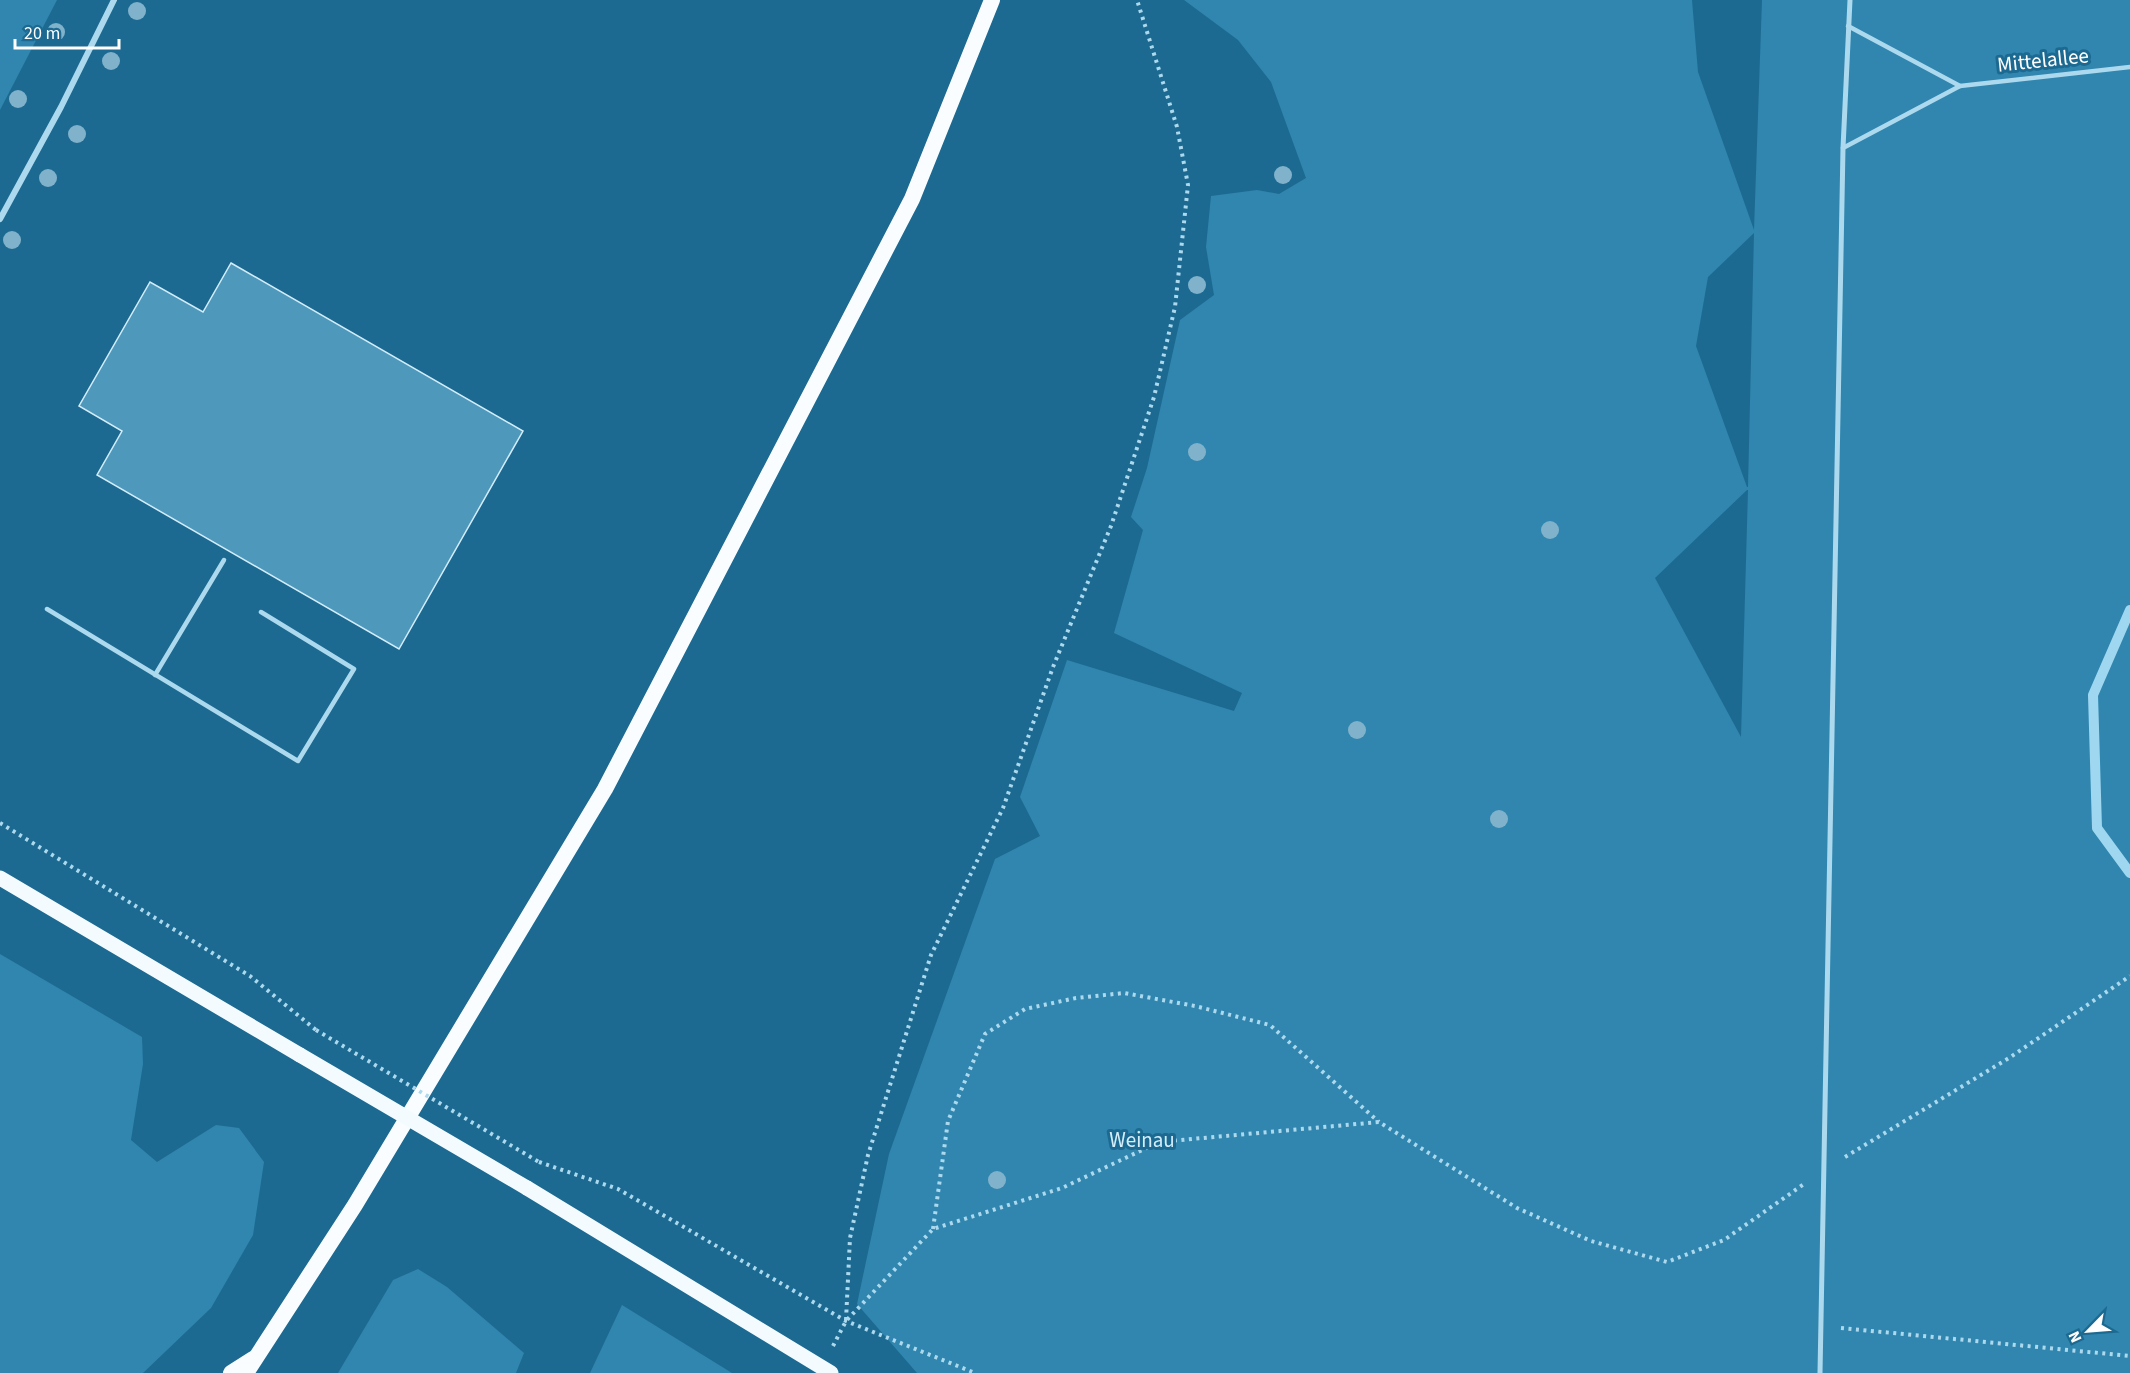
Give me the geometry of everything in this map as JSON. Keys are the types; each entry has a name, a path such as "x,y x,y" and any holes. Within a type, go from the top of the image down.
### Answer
{"highway":[{"path":"246,1373 255,1365 356,1205 605,789 912,199 992,0"},
{"path":"231,1373 255,1365"}],"main road":[{"path":"0,878 527,1188 831,1373"}],"street":[{"path":"0,219 61,107 114,0"},
{"path":"1820,1373 1843,148 1850,0"}],"lane":[{"path":"1848,26 1960,86"},
{"name":"Mittelallee","path":"1843,148 1960,86 2130,67"},
{"path":"155,675 224,560"},
{"path":"46,609 298,761 354,669 261,612"}],"path":[{"path":"846,1321 850,1238 868,1155 931,955 1003,808 1053,668 1111,526 1154,397 1175,307 1188,185 1177,127 1137,0"},
{"path":"0,823 250,976 316,1030 539,1162 618,1189 846,1321 975,1373"},
{"path":"933,1229 948,1121 985,1034 1025,1009 1076,998 1124,993 1195,1006 1270,1025 1379,1122 1517,1208 1591,1241 1667,1262 1724,1240 1822,1172 2009,1058 2130,976"},
{"path":"846,1321 933,1229 1062,1188 1159,1142 1379,1122"},
{"path":"1820,1326 2130,1356"}],"green space":[{"path":"0,0 57,0 0,110"},
{"name":"Weinau","path":"1184,0 1692,0 1698,72 1754,230 1762,0 2130,0 2130,1373 917,1373 857,1304 889,1154 995,859 1040,836 1020,797 1067,660 1234,711 1242,693 1114,633 1143,530 1131,517 1147,468 1180,320 1214,295 1206,247 1211,196 1257,190 1279,194 1306,178 1271,82 1238,40","holes":["1754,233 1748,487 1747,487 1696,346 1708,277","1748,490 1741,737 1655,578"]},
{"path":"0,954 142,1037 143,1064 131,1140 157,1162 216,1125 239,1128 264,1162 253,1235 211,1308 143,1373 0,1373"},
{"path":"418,1269 447,1287 524,1353 516,1373 338,1373 393,1280"},
{"path":"622,1305 732,1373 590,1373"}],"building":[{"path":"231,263 523,431 399,649 97,475 122,431 79,406 150,282 203,312"}],"waterway":[{"path":"2130,610 2093,695 2097,828 2130,873"}]}
